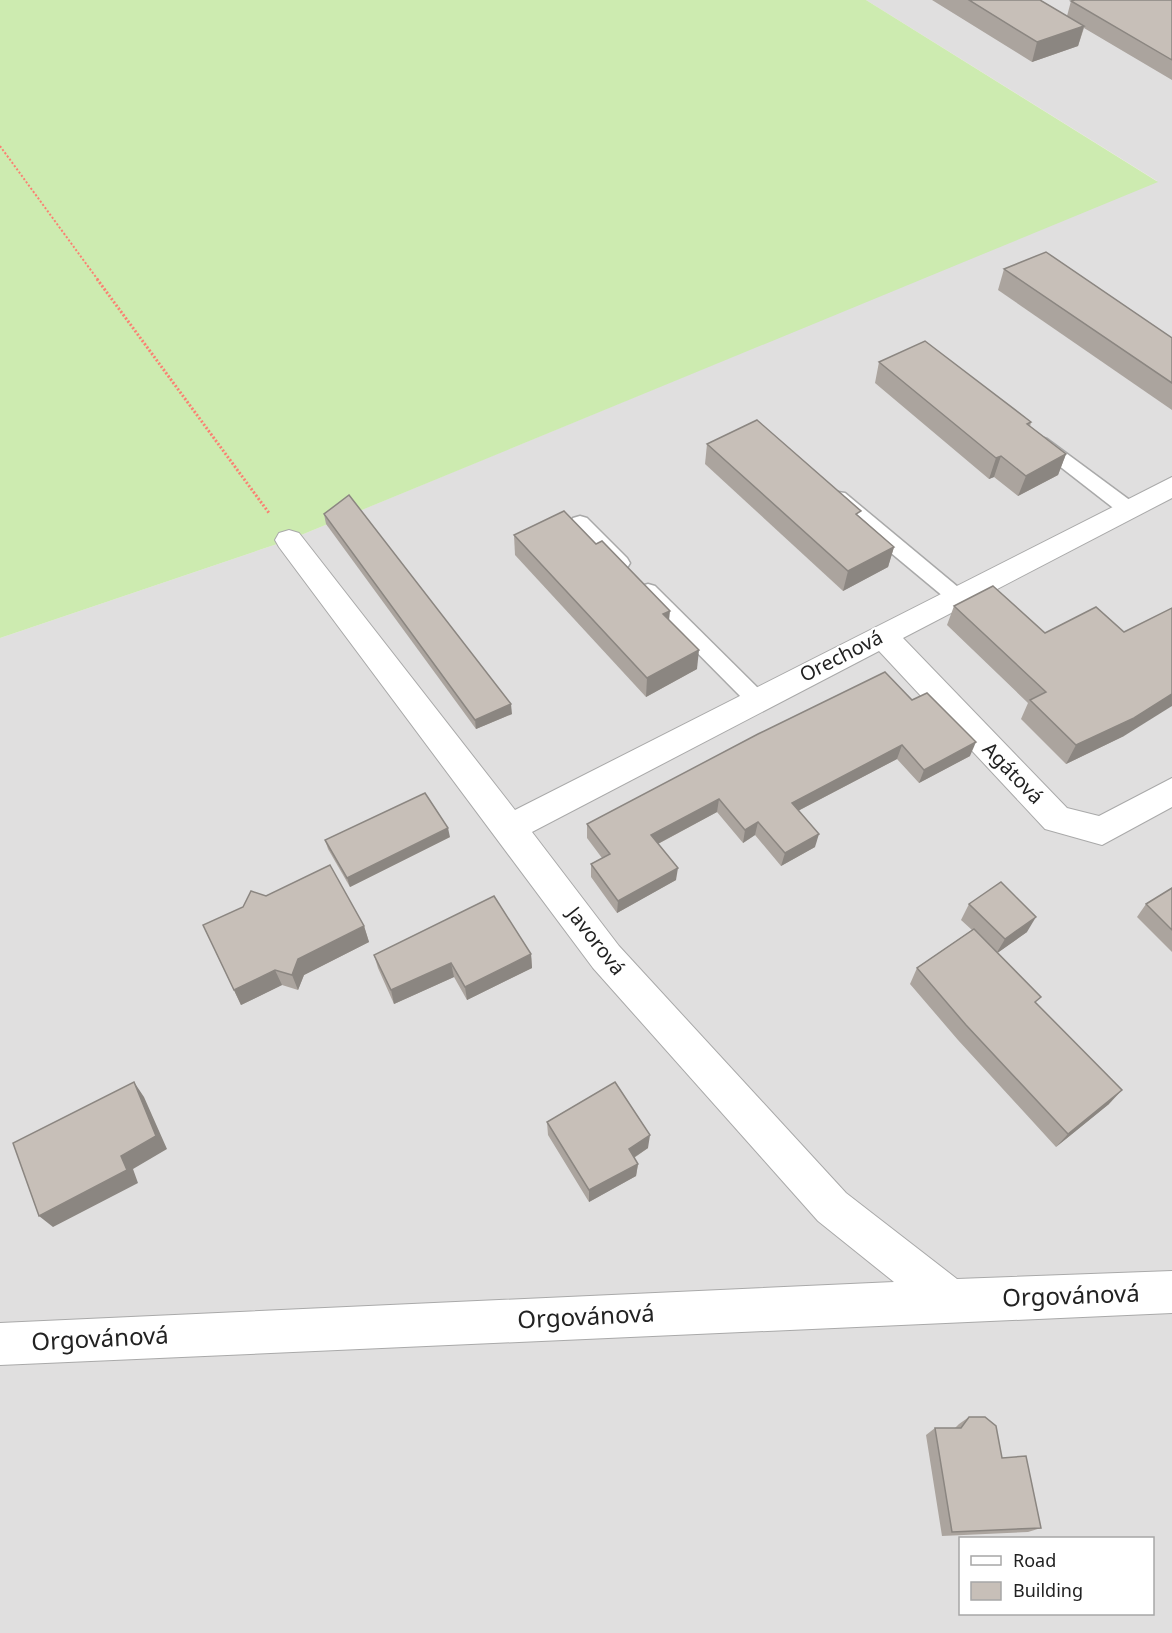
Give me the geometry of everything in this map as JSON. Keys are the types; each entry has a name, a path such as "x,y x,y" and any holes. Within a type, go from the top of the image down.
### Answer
{"street":[{"name":"Orechová","path":"510,828 1172,486"},
{"name":"Javorová","path":"289,540 606,957 832,1208 950,1300"},
{"name":"Agátová","path":"882,635 1057,819 1102,831 1172,791"},
{"name":"Orgovánová","path":"0,1344 950,1300 1172,1292"}],"lane":[{"path":"1024,430 1128,509"},
{"path":"821,483 957,597"},
{"path":"580,523 757,700"}],"path":[{"path":"0,146 289,540"}],"shaded area":[{"path":"866,0 1172,0 1172,1633 0,1633 0,638 289,540 1157,181"}],"green space":[{"path":"0,0 866,0 1158,182 289,540 0,638"}],"building":[{"path":"969,0 1040,0 1084,26 1037,42"},
{"path":"1172,0 1172,60 1071,1"},
{"path":"1046,252 1172,338 1172,383 1004,269"},
{"path":"925,341 1031,422 1027,424 1066,454 1026,476 1001,456 996,458 879,362"},
{"path":"757,420 861,511 856,514 894,547 848,571 707,444"},
{"path":"349,495 511,704 475,720 324,514"},
{"path":"564,511 596,544 602,541 670,611 663,614 699,650 647,678 514,535"},
{"path":"993,586 1045,633 1096,607 1124,632 1172,608 1172,694 1134,718 1076,745 1030,700 1046,692 954,606"},
{"path":"885,672 912,700 927,693 976,742 924,770 902,745 792,803 819,834 785,853 758,822 745,830 719,799 651,835 678,868 618,901 591,864 610,854 587,824 758,734"},
{"path":"425,793 448,828 347,878 325,840"},
{"path":"330,865 364,926 298,959 292,975 275,970 234,990 203,925 243,907 251,891 266,896"},
{"path":"1001,882 1036,917 1005,939 969,904"},
{"path":"1172,888 1172,930 1146,904"},
{"path":"494,896 531,954 465,987 451,963 391,990 374,955"},
{"path":"974,929 1041,997 1035,1002 1122,1090 1068,1134 966,1025 917,968"},
{"path":"134,1082 156,1136 121,1156 127,1170 39,1216 13,1143"},
{"path":"615,1082 650,1135 629,1149 638,1164 589,1190 547,1122"},
{"path":"969,1417 985,1417 996,1426 1002,1458 1026,1456 1041,1528 952,1532 935,1428 961,1428"}]}
